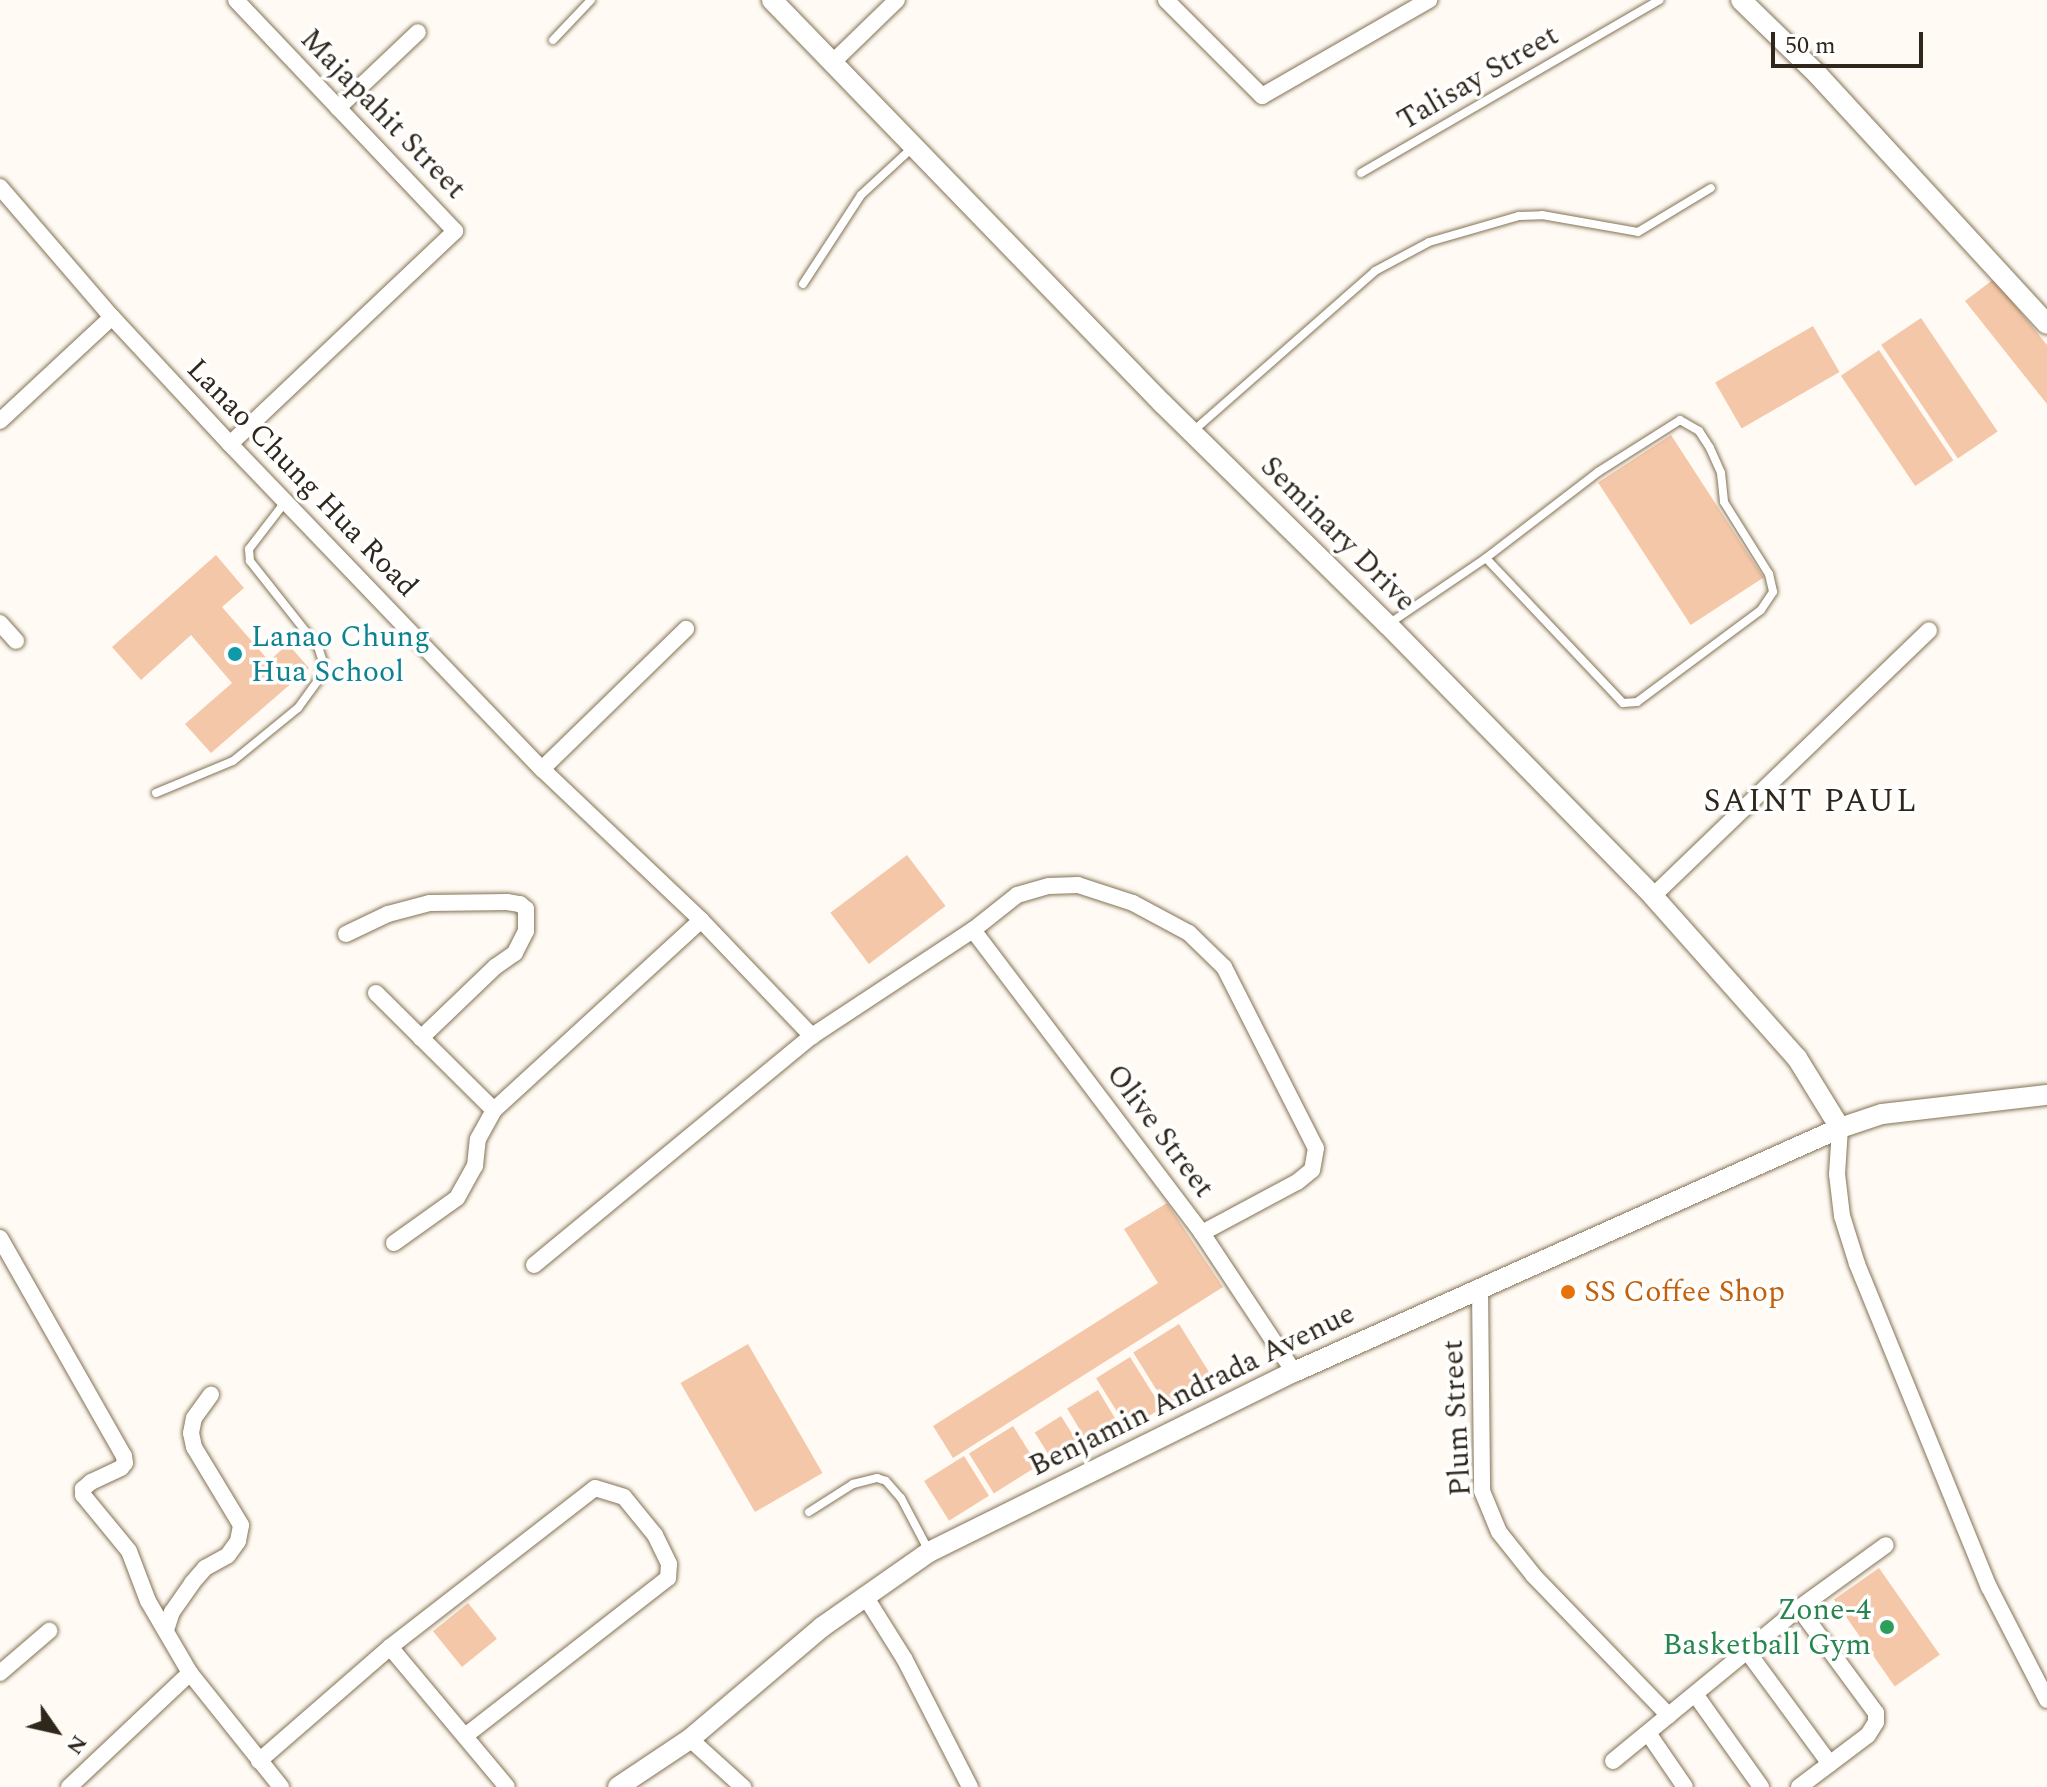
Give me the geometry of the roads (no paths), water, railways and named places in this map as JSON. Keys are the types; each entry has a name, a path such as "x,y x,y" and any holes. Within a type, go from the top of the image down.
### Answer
{"street":[{"name":"Majapahit Street","path":"230,444 455,231 236,0"},
{"name":"Seminary Drive","path":"772,0 1191,432 1388,625 1653,896 1797,1058 1840,1128"},
{"path":"833,62 897,0"},
{"path":"1166,0 1262,96 1429,0"},
{"path":"1741,0 1818,75 2047,324"},
{"path":"338,108 418,32"},
{"name":"Lanao Chung Hua Road","path":"0,187 112,317 285,502 542,769 701,920 812,1036"},
{"path":"0,421 112,317"},
{"path":"0,623 16,641"},
{"path":"542,769 686,629"},
{"path":"1653,896 1929,630"},
{"path":"534,1265 812,1036 973,930 1017,895 1049,886 1078,885 1133,903 1189,933 1224,967 1316,1148 1317,1158 1312,1170 1297,1182 1202,1233"},
{"path":"346,934 388,914 430,903 507,902 520,904 526,909 526,931 515,953 495,967 421,1038"},
{"path":"394,1243 457,1198 475,1166 478,1139 494,1110 701,920"},
{"name":"Olive Street","path":"973,930 1202,1233 1294,1372"},
{"path":"376,993 494,1110"},
{"name":"Benjamin Andrada Avenue","path":"618,1787 690,1739 865,1596 929,1552 1294,1372 1840,1128 1882,1114 2047,1095"},
{"path":"1840,1128 1837,1174 1842,1216 1857,1264 1989,1587 2047,1700"},
{"path":"0,1238 124,1456 125,1463 121,1468 91,1482 82,1492 129,1551 148,1601 190,1673 281,1787"},
{"name":"Plum Street","path":"1480,1288 1482,1491 1499,1532 1534,1576 1669,1716"},
{"path":"166,1630 172,1612 192,1583 205,1568 228,1555 238,1541 241,1525 194,1447 191,1433 194,1418 211,1395"},
{"path":"259,1761 390,1647 595,1488 624,1497 655,1535 669,1564 668,1578 466,1735"},
{"path":"1613,1761 1799,1608 1886,1545"},
{"path":"865,1596 905,1660 970,1787"},
{"path":"1799,1608 1876,1713 1876,1722 1868,1735 1799,1787"},
{"path":"0,1673 49,1631"},
{"path":"390,1647 507,1787"},
{"path":"1747,1651 1830,1764"},
{"path":"69,1787 190,1673"},
{"path":"1695,1694 1761,1787"},
{"path":"1648,1733 1685,1787"},
{"path":"690,1739 743,1787"}],"lane":[{"path":"553,40 591,0"},
{"name":"Talisay Street","path":"1361,173 1660,0"},
{"path":"803,284 861,195 914,146"},
{"path":"1191,432 1375,271 1429,242 1519,216 1542,215 1638,232 1711,188"},
{"path":"1388,625 1486,558 1598,472 1680,420 1699,431 1710,448 1721,473 1724,502 1769,574 1773,592 1761,610 1637,702 1623,703 1486,558"},
{"path":"156,793 233,761 298,708 320,678 323,662 318,647 250,561 249,549 285,502"},
{"path":"809,1512 853,1484 877,1478 886,1481 901,1498 929,1552"}],"place":[{"name":"Lanao Chung Hua School","path":"235,654"},
{"name":"SS Coffee Shop","path":"1568,1292"},
{"name":"Zone-4 Basketball Gym","path":"1887,1627"}],"district":[{"name":"SAINT PAUL","path":"1811,802"}]}
